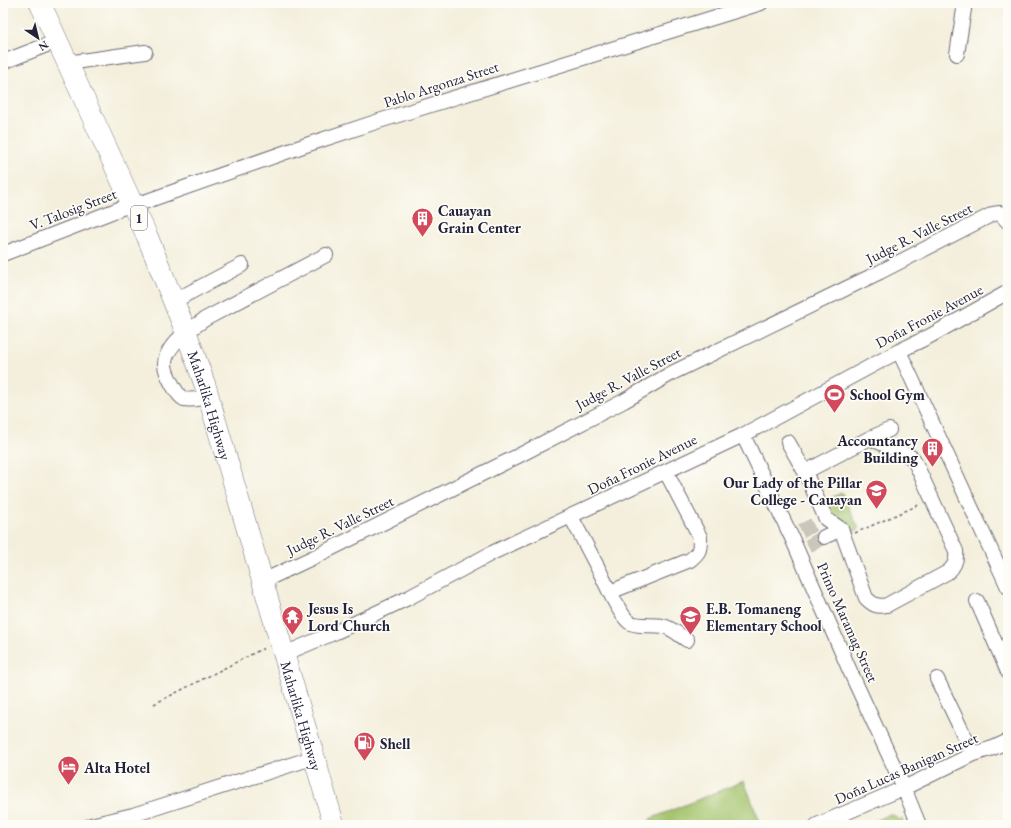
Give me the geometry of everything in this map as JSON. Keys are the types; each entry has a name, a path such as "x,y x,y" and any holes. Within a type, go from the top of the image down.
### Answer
{"highway":[{"name":"Maharlika Highway","path":"40,3 132,204 174,301 209,396 334,825"}],"street":[{"name":"Pablo Argonza Street","path":"132,204 144,202 306,145 386,119 761,3"},
{"path":"957,54 965,3"},
{"path":"3,62 57,41"},
{"path":"67,63 146,52"},
{"name":"V. Talosig Street","path":"3,254 132,204"},
{"name":"Judge R. Valle Street","path":"263,581 518,456 624,401 672,373 880,272 993,214 1000,213 1008,222"},
{"path":"209,396 188,400 182,398 178,394 167,372 165,364 173,344 204,319 326,255"},
{"path":"174,301 242,265"},
{"name":"Doña Fronie Avenue","path":"282,647 336,632 408,598 492,553 743,435 899,351 930,336 1008,292"},
{"path":"899,351 1008,587"},
{"path":"805,472 870,438 889,430"},
{"name":"Primo Maramag Street","path":"743,435 803,548 850,671 904,788 919,825"},
{"path":"788,442 805,472 822,521 842,533 866,598 879,607 887,605 948,572 956,561 956,551 914,460 911,457 870,438"},
{"path":"610,592 690,560 697,554 700,548 700,537 666,472"},
{"path":"571,517 625,618 631,623 638,625 653,624 670,628 687,640"},
{"path":"824,537 842,533"},
{"path":"977,601 1008,672"},
{"path":"937,679 973,754"},
{"name":"Doña Lucas Banigan Street","path":"817,825 904,788 973,754 1008,741"},
{"path":"91,825 133,815 314,758"}],"path":[{"path":"842,533 932,500"},
{"path":"154,704 282,647"}],"green space":[{"path":"842,493 859,529 841,537 824,501"},
{"path":"744,781 761,825 652,825 650,819"},
{"path":"890,814 899,820 902,819 904,825 865,825"}],"tunnel":[{"path":"801,531 817,523"},
{"path":"808,546 824,537"}],"place":[{"name":"Cauayan Grain Center","path":"422,238"},
{"name":"School Gym","path":"835,414"},
{"name":"Accountancy Building","path":"933,468"},
{"name":"Our Lady of the Pillar College - Cauayan","path":"877,510"},
{"name":"Jesus Is Lord Church","path":"293,636"},
{"name":"E.B. Tomaneng Elementary School","path":"690,636"},
{"name":"Shell","path":"365,762"},
{"name":"Alta Hotel","path":"69,786"}]}
